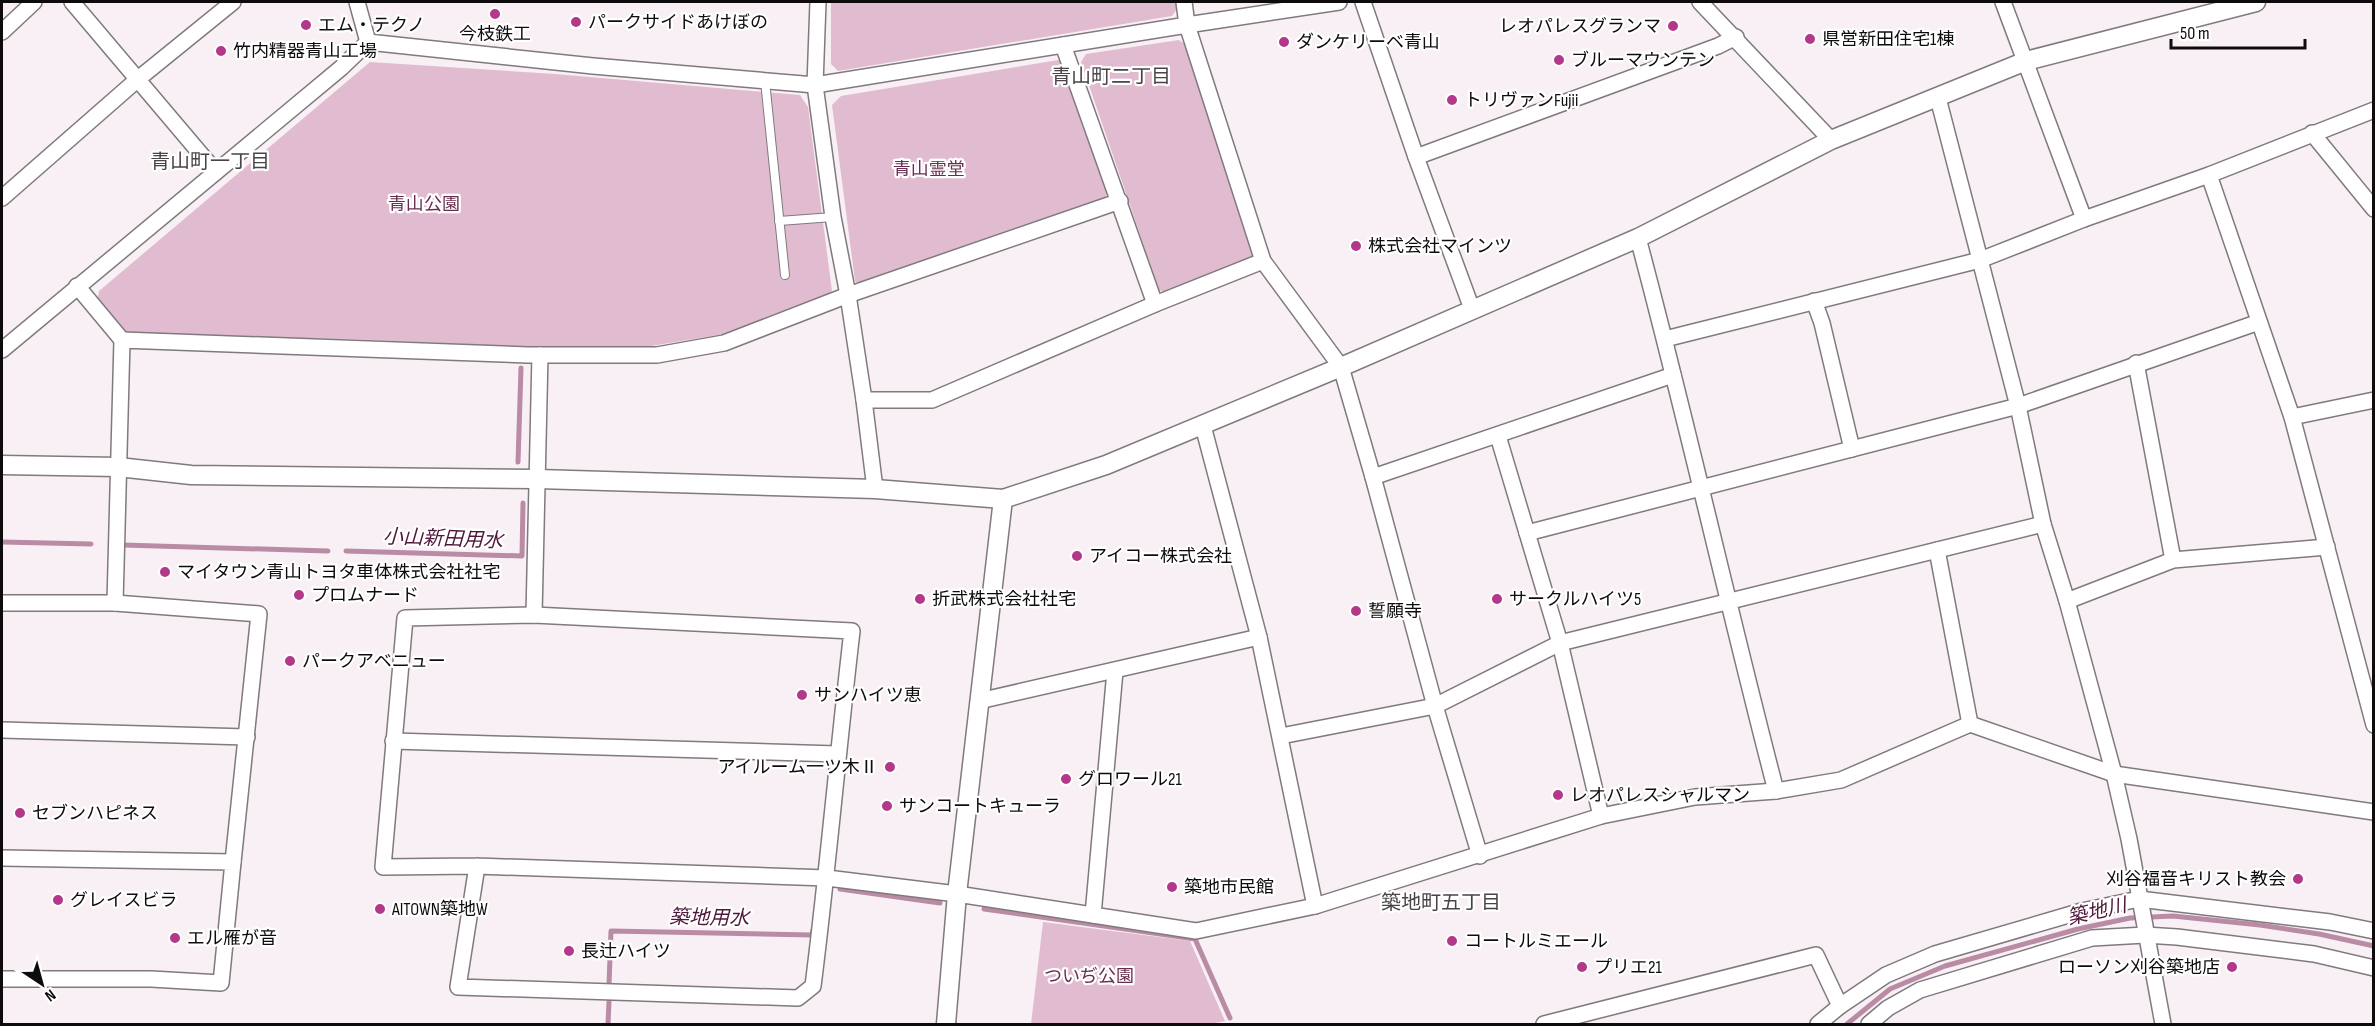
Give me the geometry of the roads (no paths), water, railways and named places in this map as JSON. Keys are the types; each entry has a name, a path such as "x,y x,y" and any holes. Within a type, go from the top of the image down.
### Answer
{"street":[{"path":"2,32 34,2"},
{"path":"72,2 216,172"},
{"path":"2,198 138,79 234,2"},
{"path":"357,2 368,42"},
{"path":"818,2 815,85 833,217 864,400 875,489"},
{"path":"1184,2 1187,25 1263,261 1341,367 1435,706 1480,856"},
{"path":"2,350 340,68 368,42 593,66 815,85 1339,2"},
{"path":"1363,2 1416,158 1472,309"},
{"path":"2004,2 2084,219"},
{"path":"2,465 118,467 191,474 538,479 875,489 1003,499 1106,465 1341,367 1638,237 1831,140 2026,61 2256,2"},
{"path":"1709,5 1831,140"},
{"path":"1416,158 1718,46 1736,37"},
{"path":"1063,45 1155,304"},
{"path":"1938,98 2018,406 2043,524 2067,601 2114,774 2163,1024"},
{"path":"1665,339 1980,260 2084,219 2209,175 2373,110"},
{"path":"2312,133 2373,209"},
{"path":"2209,175 2292,417 2373,724"},
{"path":"122,340 540,355 657,355 724,343 848,296 1120,201"},
{"path":"1638,237 1776,791"},
{"path":"864,400 932,400 1155,304 1263,261"},
{"path":"77,286 122,340 115,603"},
{"path":"1814,301 1822,323 1852,449"},
{"path":"1527,533 2018,406 2259,322"},
{"path":"534,615 540,355"},
{"path":"2136,363 2173,560"},
{"path":"1373,477 1673,375"},
{"path":"2292,417 2373,400"},
{"path":"1203,426 1259,637 1315,906"},
{"path":"1498,436 1560,644 1601,816"},
{"path":"946,1024 957,894 1003,499"},
{"path":"1281,736 1435,706 1560,644 2043,524"},
{"path":"2067,601 2173,560 2326,547"},
{"path":"1937,550 1970,724"},
{"path":"2,603 115,603 259,614 220,983 151,979 2,979"},
{"path":"477,866 458,987 798,998 813,986 827,878 837,754 852,632 534,615 405,618 383,867 477,866 827,878 957,894 1196,931 1315,906 1480,856 1601,816 1695,797 1776,791 1841,780 1970,724 2114,774 2373,812"},
{"path":"979,701 1259,637"},
{"path":"1093,915 1115,671"},
{"path":"2,730 247,737"},
{"path":"393,741 837,754"},
{"path":"2,858 233,862"},
{"path":"1818,1024 1886,975 1935,954 2082,911 2139,902 2330,921 2373,931"},
{"path":"1869,1024 1887,1008 1912,994 1953,978 2092,938 2145,932 2314,954 2373,968"},
{"path":"1544,1024 1816,955 1840,1006"}],"lane":[{"path":"765,81 785,275"},
{"path":"779,220 833,217"}],"waterway":[{"name":"小山新田用水","path":"518,462 521,368"},
{"name":"小山新田用水","path":"346,551 522,556 523,503"},
{"name":"小山新田用水","path":"2,542 91,544"},
{"name":"小山新田用水","path":"123,545 328,551"},
{"name":"築地用水","path":"840,889 940,903"},
{"name":"築地用水","path":"984,909 1195,939 1230,1018"},
{"name":"築地川","path":"1847,1024 1890,989 1945,966 2078,929 2130,918 2173,916 2260,925 2319,934 2374,946"},
{"name":"築地用水","path":"609,984 611,931 812,935 813,930"},
{"name":"築地用水","path":"608,1024 609,1002"}],"place":[{"name":"今枝鉄工","path":"495,14"},
{"name":"パークサイドあけぼの","path":"576,22"},
{"name":"エム・テクノ","path":"306,25"},
{"name":"レオパレスグランマ","path":"1673,26"},
{"name":"県営新田住宅1棟","path":"1810,39"},
{"name":"ダンケリーベ青山","path":"1284,42"},
{"name":"竹内精器青山工場","path":"221,51"},
{"name":"ブルーマウンテン","path":"1559,60"},
{"name":"トリヴァンFujii","path":"1452,100"},
{"name":"株式会社マインツ","path":"1356,246"},
{"name":"アイコー株式会社","path":"1077,556"},
{"name":"マイタウン青山トヨタ車体株式会社社宅","path":"165,572"},
{"name":"プロムナード","path":"299,595"},
{"name":"折武株式会社社宅","path":"920,599"},
{"name":"サークルハイツ5","path":"1497,599"},
{"name":"誓願寺","path":"1356,611"},
{"name":"パークアベニュー","path":"290,661"},
{"name":"サンハイツ恵","path":"802,695"},
{"name":"アイルーム一ツ木Ⅱ","path":"890,767"},
{"name":"グロワール21","path":"1066,779"},
{"name":"レオパレスシャルマン","path":"1558,795"},
{"name":"サンコートキューラ","path":"887,806"},
{"name":"セブンハピネス","path":"20,813"},
{"name":"刈谷福音キリスト教会","path":"2298,879"},
{"name":"築地市民館","path":"1172,887"},
{"name":"グレイスビラ","path":"58,900"},
{"name":"AITOWN築地W","path":"380,909"},
{"name":"エル雁が音","path":"175,938"},
{"name":"コートルミエール","path":"1452,941"},
{"name":"長辻ハイツ","path":"569,951"},
{"name":"プリエ21","path":"1582,967"},
{"name":"ローソン刈谷築地店","path":"2232,967"}],"district":[{"name":"青山町二丁目","path":"1111,77"},
{"name":"青山町一丁目","path":"210,162"},
{"name":"築地町五丁目","path":"1441,903"}],"park label":[{"name":"青山霊堂","path":"929,169"},
{"name":"青山公園","path":"424,204"},
{"name":"ついぢ公園","path":"1089,976"}]}
